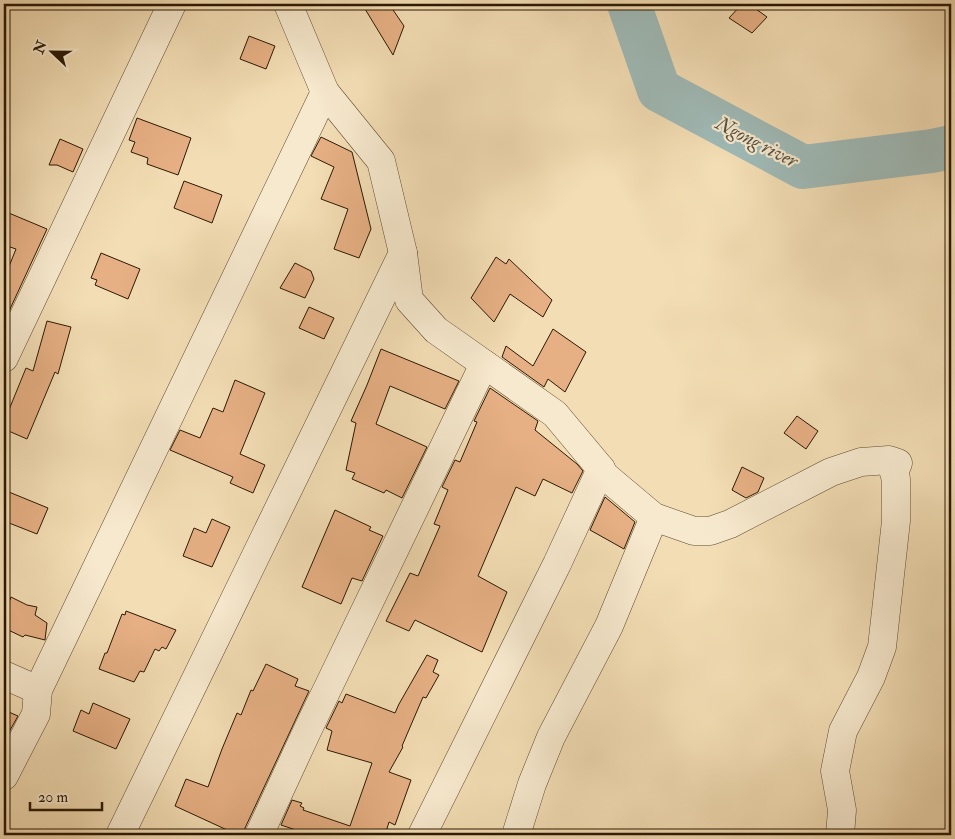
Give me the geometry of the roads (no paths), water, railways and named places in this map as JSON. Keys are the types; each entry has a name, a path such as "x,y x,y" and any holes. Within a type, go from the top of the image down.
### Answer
{"street":[{"path":"4,358 172,4"},
{"path":"288,4 325,92 381,160 403,253 409,300 436,330 555,414 604,475 654,517 694,531 710,531 730,524 831,472 861,462 889,460 898,463 894,473 896,479 896,521 882,647 871,677 843,731 835,772 842,810 840,835"},
{"path":"4,776 36,714 38,690 325,92"},
{"path":"120,835 403,253"},
{"path":"258,835 484,364"},
{"path":"422,835 558,564 601,469"},
{"path":"516,835 532,784 551,737 609,626 654,517"},
{"path":"4,675 38,690"}],"waterway":[{"name":"Ngong river","path":"629,4 659,90 803,167 951,147"}]}
